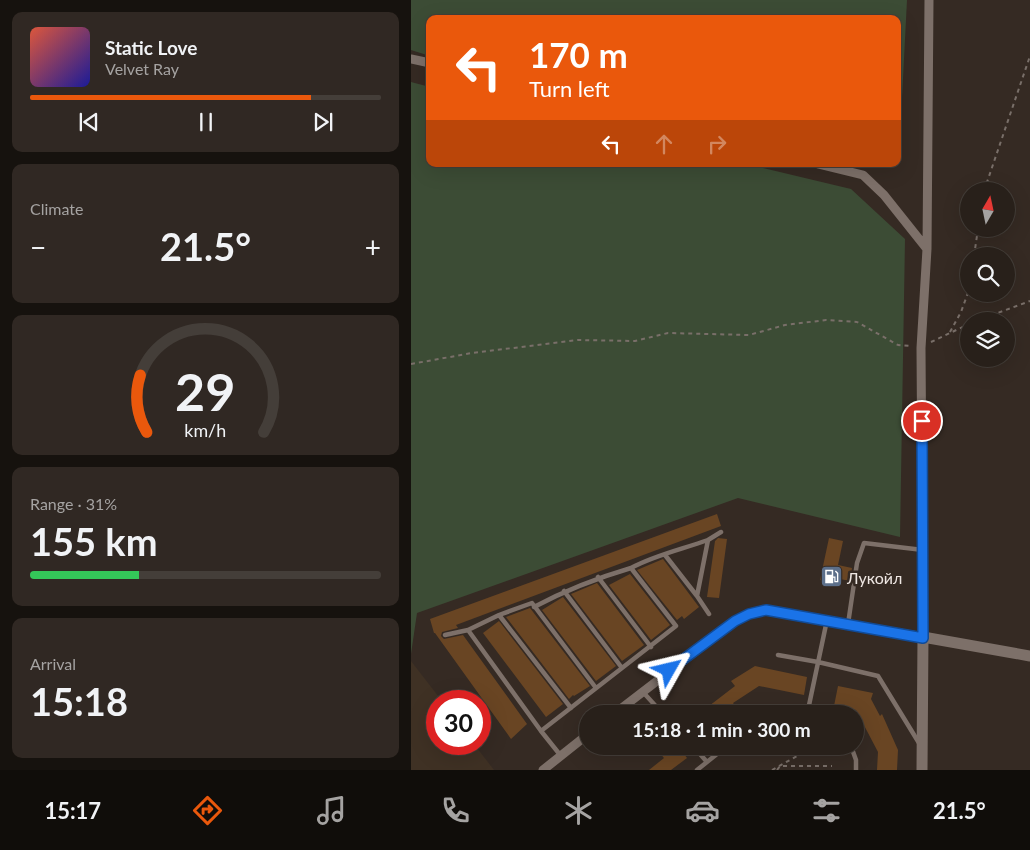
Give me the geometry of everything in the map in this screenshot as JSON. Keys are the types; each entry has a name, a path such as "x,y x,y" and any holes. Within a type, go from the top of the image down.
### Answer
{"street":[{"path":"922,770 929,0"},
{"path":"411,59 426,62"},
{"path":"830,167 863,175 884,195 927,250"},
{"path":"625,705 735,621 749,614 766,610 1030,656"},
{"path":"543,770 579,741"}],"lane":[{"path":"534,607 565,591 631,568 648,559 708,540 721,532"},
{"path":"697,596 708,540"},
{"path":"848,624 857,563 865,543 923,550"},
{"path":"665,555 709,614"},
{"path":"541,732 677,626 631,568"},
{"path":"598,578 651,647"},
{"path":"565,591 622,668"},
{"path":"445,635 468,630 499,615 531,603 596,688"},
{"path":"499,615 571,708"},
{"path":"809,705 827,620"},
{"path":"468,630 541,732 561,756"},
{"path":"778,655 878,676 922,748"},
{"path":"642,691 655,705"},
{"path":"701,755 707,762"},
{"path":"697,770 716,755"},
{"path":"854,755 856,770"}],"path":[{"path":"987,182 1030,56"},
{"path":"1000,312 1030,301"},
{"path":"950,332 965,302"},
{"path":"411,364 472,353 578,340 635,340 668,333 749,336 785,325 826,320 857,322 898,345 925,346 960,328"},
{"path":"772,770 799,755"},
{"path":"780,766 832,766"},
{"path":"777,770 780,766"},
{"path":"796,770 803,766"}],"shaded area":[{"path":"411,661 433,690 426,690 426,755 482,755 494,770 411,770"}],"green space":[{"path":"411,0 907,0 901,99 901,15 426,15 426,55 411,50"},
{"path":"411,82 426,86 426,167 759,167 851,189 905,239 900,537 738,498 417,613 411,654"}],"building":[{"path":"717,514 721,526 456,625 458,628 442,632 441,636 444,639 463,635 527,724 511,739 491,711 491,690 476,690 434,633 430,619"},
{"path":"718,538 727,539 719,598 707,597 715,541"},
{"path":"829,538 843,541 838,565 852,568 850,581 835,578 834,583 820,580"},
{"path":"663,559 699,607 684,619 682,616 677,620 637,570"},
{"path":"630,574 670,625 651,640 609,585"},
{"path":"597,583 644,645 622,661 571,594"},
{"path":"563,597 616,666 596,681 542,610"},
{"path":"530,608 590,686 569,699 506,617"},
{"path":"499,621 563,704 546,717 483,633"},
{"path":"755,666 807,677 804,695 759,686 733,703 734,705 710,705 735,686 731,681"},
{"path":"838,686 873,693 871,699 880,716 882,714 898,750 897,770 877,770 878,752 864,725 864,705 834,705"},
{"path":"661,755 685,755 687,758 671,770 649,770 664,758"}],"place":[{"name":"Лукойл","path":"831,577"}],"route":[{"path":"669,670 735,621 749,614 766,610 923,638 922,421"}]}
